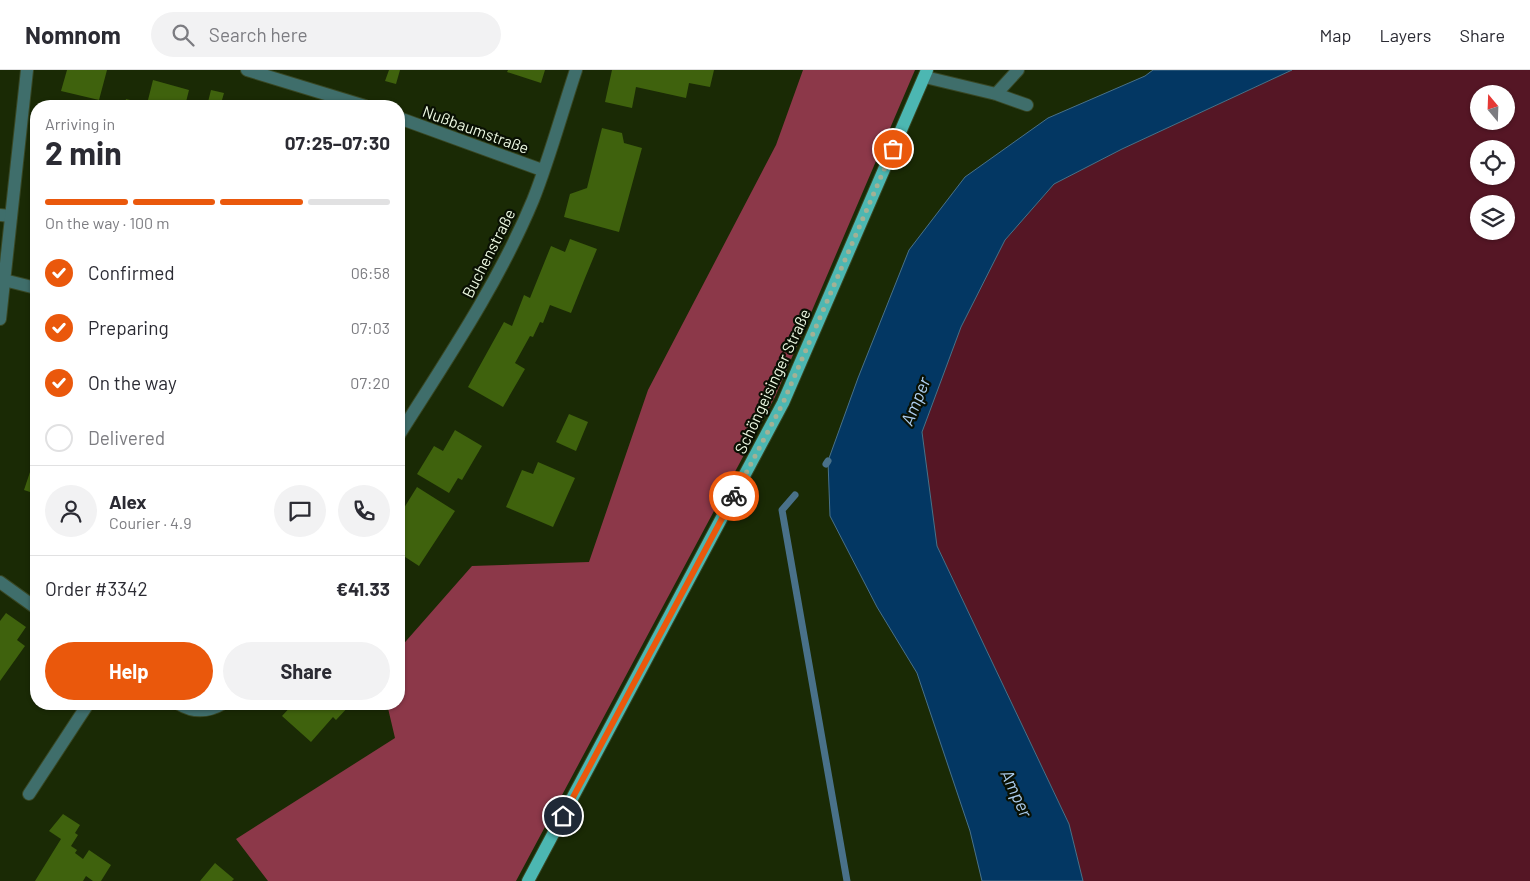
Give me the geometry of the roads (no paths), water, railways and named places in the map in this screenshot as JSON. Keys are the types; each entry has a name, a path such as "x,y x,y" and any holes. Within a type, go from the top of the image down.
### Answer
{"main road":[{"name":"Schöngeisinger Straße","path":"528,881 783,403 926,74"}],"street":[{"path":"0,319 4,280 5,216 27,70"},
{"path":"247,70 345,100"},
{"name":"Buchenstraße","path":"405,425 476,313 500,270 533,199 576,70"},
{"path":"996,94 1018,70"},
{"path":"926,74 996,94 1026,105"},
{"name":"Nußbaumstraße","path":"405,120 542,170"},
{"path":"4,280 30,286"},
{"path":"0,582 30,604"},
{"path":"29,794 84,710"},
{"path":"189,710 210,710"}],"water":[{"name":"Amper","path":"1153,70 1292,70 1122,149 1054,184 1005,240 961,327 922,432 937,546 1069,824 1083,881 982,881 970,831 917,673 877,607 830,516 828,461 858,378 909,250 965,177 1048,118 1145,76"}],"waterway":[{"path":"795,495 782,510 847,881"}]}
